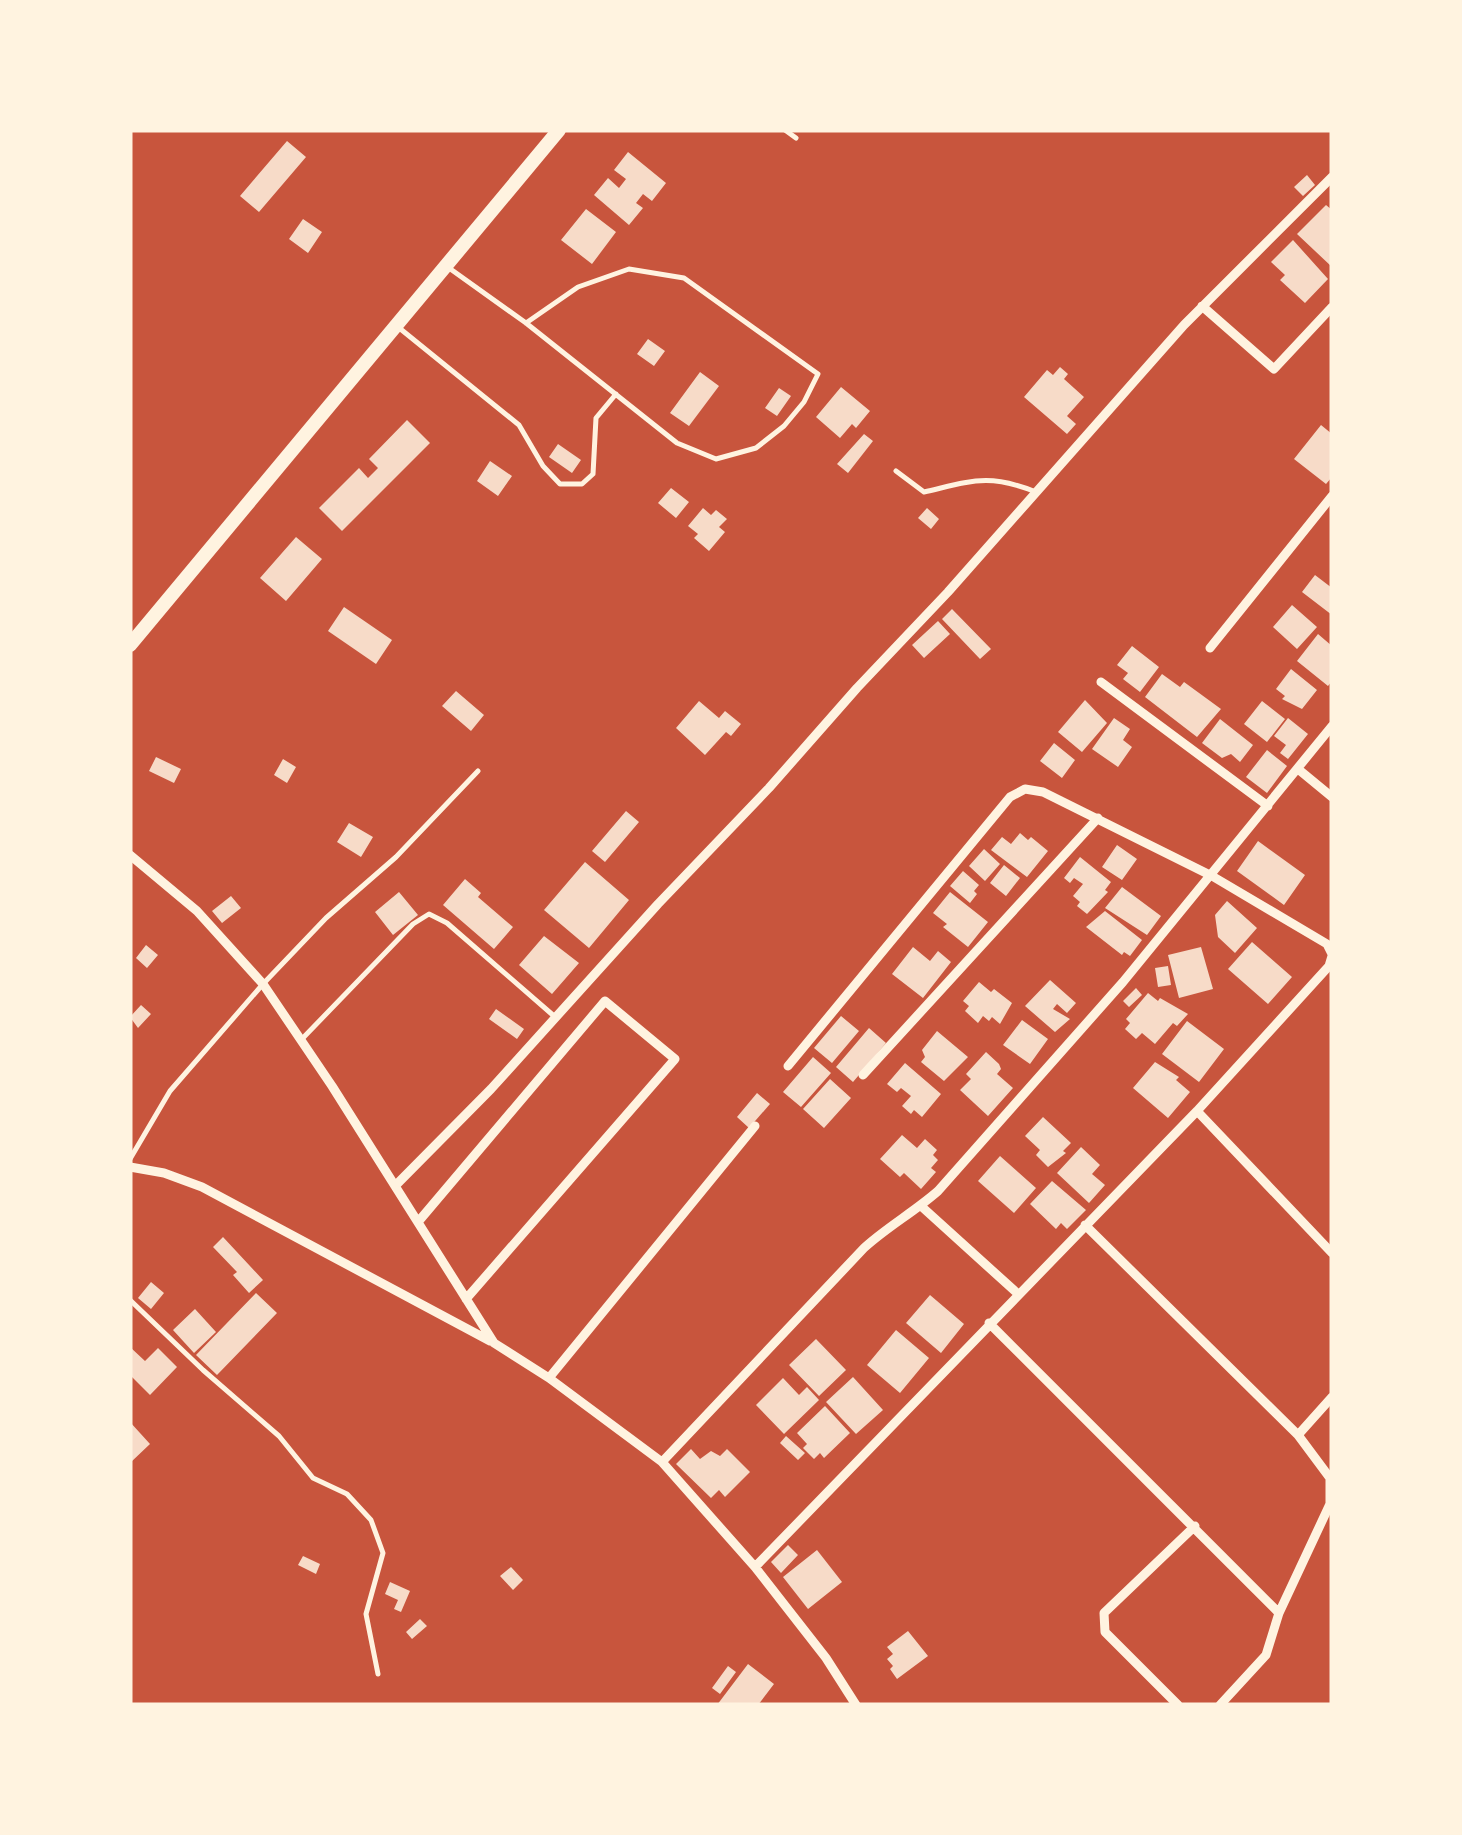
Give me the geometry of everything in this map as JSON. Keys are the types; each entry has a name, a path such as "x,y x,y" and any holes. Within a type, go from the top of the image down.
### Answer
{"main road":[{"path":"130,645 558,130"}],"street":[{"path":"396,1185 557,1018 1202,306 1332,177"},
{"path":"1202,306 1274,369 1332,307"},
{"path":"1210,648 1332,496"},
{"path":"1101,682 1268,806"},
{"path":"662,1462 864,1248 890,1224 922,1206 1096,1012 1332,726"},
{"path":"1298,769 1332,798"},
{"path":"755,1567 1197,1111 1329,966 1332,955 1327,944 1212,876 1043,792 1025,789 1010,797 788,1066"},
{"path":"864,1075 1098,818"},
{"path":"130,855 197,911 263,984 396,1185 494,1343"},
{"path":"418,1222 605,1001 675,1059 466,1300"},
{"path":"1197,1111 1332,1253"},
{"path":"550,1378 755,1126"},
{"path":"130,1166 164,1173 226,1198 494,1343 550,1378 662,1462 755,1567 826,1658 856,1705"},
{"path":"922,1206 1018,1294"},
{"path":"1086,1225 1298,1435 1330,1478 1330,1504 1280,1613 1266,1655 1220,1705"},
{"path":"989,1323 1280,1613"},
{"path":"1298,1435 1332,1397"},
{"path":"1178,1705 1105,1632 1104,1612 1195,1526"}],"lane":[{"path":"784,130 796,138"},
{"path":"445,265 677,443 716,459 756,448 784,426 804,402 818,374 684,278 629,269 578,287 526,324"},
{"path":"396,325 519,425 543,466 560,484 582,484 592,474 596,418 616,394"},
{"path":"896,471 924,492 979,479 1006,480 1036,492"},
{"path":"130,1158 170,1091 263,984 326,918 396,857 478,771"},
{"path":"301,1040 414,924 429,914 447,923 557,1018"},
{"path":"130,1300 202,1370 279,1436 313,1478 347,1494 371,1520 383,1553 366,1614 378,1674"}],"building":[{"path":"287,141 306,157 259,212 240,196"},
{"path":"628,152 666,183 652,201 643,194 636,203 643,208 629,225 594,195 608,178 619,188 626,179 614,170"},
{"path":"1307,175 1315,185 1303,196 1294,187"},
{"path":"1326,205 1332,210 1332,267 1297,234"},
{"path":"586,209 616,232 592,264 561,240"},
{"path":"303,219 322,232 308,253 289,239"},
{"path":"1293,240 1328,279 1305,303 1280,280 1285,275 1271,262"},
{"path":"648,339 665,351 654,366 637,354"},
{"path":"1060,367 1068,374 1064,379 1084,397 1067,416 1076,424 1067,434 1024,397 1047,370 1053,375"},
{"path":"700,372 719,386 689,426 670,413"},
{"path":"841,387 870,411 856,428 852,424 840,438 816,417"},
{"path":"779,388 791,396 777,416 765,408"},
{"path":"407,420 430,443 342,531 319,508 359,468 368,478 378,468 369,459"},
{"path":"1321,425 1332,434 1332,477 1326,484 1294,459"},
{"path":"864,434 873,441 848,473 837,464"},
{"path":"558,444 581,460 572,473 549,457"},
{"path":"490,461 512,476 498,496 477,481"},
{"path":"671,488 689,502 676,518 658,503"},
{"path":"703,508 711,515 716,510 727,519 719,527 725,532 709,551 694,538 698,534 688,526"},
{"path":"927,508 939,519 931,529 918,518"},
{"path":"296,537 322,559 286,601 260,578"},
{"path":"1315,575 1332,588 1332,615 1302,592"},
{"path":"1292,605 1317,627 1297,649 1273,627"},
{"path":"344,607 392,640 376,664 328,631"},
{"path":"952,609 991,649 980,659 942,619"},
{"path":"938,621 950,634 924,658 912,645"},
{"path":"1318,634 1332,646 1332,681 1328,686 1297,661"},
{"path":"1132,646 1159,667 1140,692 1123,679 1128,673 1117,665"},
{"path":"1291,669 1317,690 1302,709 1282,699 1285,696 1276,689"},
{"path":"1162,674 1180,687 1184,682 1221,709 1197,737 1145,697"},
{"path":"456,691 484,715 471,731 442,706"},
{"path":"1085,700 1107,723 1082,752 1058,732"},
{"path":"699,701 719,718 725,711 741,724 731,736 726,732 705,755 676,728"},
{"path":"1262,701 1285,719 1267,742 1244,724"},
{"path":"1114,718 1130,729 1123,740 1132,747 1118,767 1092,749"},
{"path":"1288,718 1308,734 1288,759 1280,753 1286,745 1274,736"},
{"path":"1220,719 1253,745 1240,762 1231,754 1222,758 1202,743"},
{"path":"1054,743 1075,760 1062,778 1040,761"},
{"path":"1267,750 1287,766 1267,793 1246,777"},
{"path":"156,757 181,769 174,783 149,771"},
{"path":"283,759 296,767 287,783 274,775"},
{"path":"626,811 639,822 605,862 592,851"},
{"path":"349,823 373,837 361,857 337,842"},
{"path":"1020,833 1048,851 1027,877 991,850 1002,837 1011,844"},
{"path":"1258,841 1305,875 1284,905 1237,871"},
{"path":"1117,845 1137,859 1122,880 1102,867"},
{"path":"984,849 1000,864 985,881 969,866"},
{"path":"1080,857 1111,882 1105,890 1108,892 1087,914 1073,896 1083,884 1074,878 1070,883 1064,878"},
{"path":"585,862 629,900 589,948 544,910"},
{"path":"1004,865 1020,878 1006,896 990,883"},
{"path":"963,871 979,885 970,903 950,886"},
{"path":"465,879 481,893 478,897 513,927 494,949 443,905"},
{"path":"1122,887 1161,916 1147,935 1105,908"},
{"path":"399,892 418,915 393,935 375,912"},
{"path":"950,892 988,922 968,947 943,927 947,924 933,913"},
{"path":"231,896 241,908 222,923 212,911"},
{"path":"1227,901 1257,928 1235,953 1218,937 1215,915"},
{"path":"1105,911 1142,940 1130,956 1124,952 1122,955 1086,927"},
{"path":"544,936 579,963 552,994 519,965"},
{"path":"1252,942 1292,977 1268,1004 1228,969"},
{"path":"146,945 158,955 147,968 136,958"},
{"path":"913,947 930,961 938,951 951,962 923,998 892,974"},
{"path":"1201,947 1213,989 1179,998 1168,955"},
{"path":"1168,966 1171,985 1158,987 1155,968"},
{"path":"1050,980 1076,1003 1067,1013 1057,1004 1053,1009 1070,1019 1055,1032 1025,1006"},
{"path":"979,982 1012,1003 1000,1024 983,1016 978,1023 965,1011 969,1006 963,1001"},
{"path":"1136,988 1142,995 1129,1007 1123,1001"},
{"path":"1148,993 1188,1014 1177,1026 1173,1023 1155,1044 1142,1033 1136,1039 1125,1029 1130,1023 1126,1019"},
{"path":"141,1005 151,1014 138,1028 130,1017"},
{"path":"496,1009 524,1029 517,1039 489,1019"},
{"path":"841,1016 859,1031 832,1063 814,1048"},
{"path":"1022,1020 1048,1039 1030,1064 1003,1045"},
{"path":"1187,1021 1224,1049 1199,1082 1162,1054"},
{"path":"869,1028 886,1043 853,1082 836,1067"},
{"path":"937,1031 968,1057 944,1081 921,1062 925,1057 922,1050"},
{"path":"986,1052 999,1064 997,1074 1013,1088 988,1116 960,1090 971,1079 966,1074"},
{"path":"813,1057 831,1073 801,1107 783,1092"},
{"path":"1155,1062 1179,1077 1176,1080 1190,1092 1168,1118 1133,1088"},
{"path":"905,1063 941,1094 922,1117 902,1106 911,1096 887,1084"},
{"path":"830,1079 851,1098 824,1128 803,1109"},
{"path":"757,1093 770,1104 749,1128 737,1117"},
{"path":"1043,1117 1071,1143 1063,1151 1066,1153 1048,1167 1036,1155 1040,1150 1025,1136"},
{"path":"902,1135 917,1148 925,1139 937,1150 933,1155 938,1160 931,1168 936,1172 921,1189 880,1159"},
{"path":"1081,1147 1100,1165 1092,1174 1105,1185 1089,1203 1057,1173"},
{"path":"1000,1156 1036,1188 1014,1213 978,1181"},
{"path":"1052,1181 1086,1210 1067,1229 1061,1223 1056,1229 1030,1204"},
{"path":"223,1237 263,1280 249,1293 233,1275 237,1272 213,1247"},
{"path":"151,1282 164,1293 151,1309 138,1298"},
{"path":"256,1293 277,1313 217,1375 196,1355"},
{"path":"930,1295 964,1324 941,1353 906,1323"},
{"path":"195,1309 216,1332 194,1353 173,1330"},
{"path":"896,1330 929,1358 900,1393 867,1365"},
{"path":"816,1339 846,1370 819,1396 789,1365"},
{"path":"130,1347 145,1361 158,1348 177,1367 150,1395 130,1375"},
{"path":"853,1377 883,1410 856,1434 826,1402"},
{"path":"783,1378 799,1395 807,1387 819,1400 784,1434 756,1405"},
{"path":"825,1406 850,1433 824,1458 820,1453 814,1459 803,1448 807,1444 797,1433"},
{"path":"130,1422 150,1444 130,1463"},
{"path":"786,1436 805,1453 798,1460 780,1443"},
{"path":"691,1449 700,1459 711,1451 720,1456 727,1449 750,1472 725,1497 719,1490 711,1498 676,1464"},
{"path":"788,1545 798,1555 781,1573 771,1562"},
{"path":"817,1550 842,1582 808,1609 783,1577"},
{"path":"303,1556 320,1564 316,1574 298,1565"},
{"path":"511,1567 523,1580 513,1590 500,1576"},
{"path":"390,1582 410,1591 401,1612 394,1609 398,1600 385,1594"},
{"path":"420,1619 427,1626 412,1639 406,1632"},
{"path":"908,1631 928,1656 897,1679 890,1669 893,1666 887,1659 893,1654 887,1647"},
{"path":"748,1664 774,1684 758,1705 717,1705"},
{"path":"728,1666 736,1672 720,1694 712,1688"}]}
